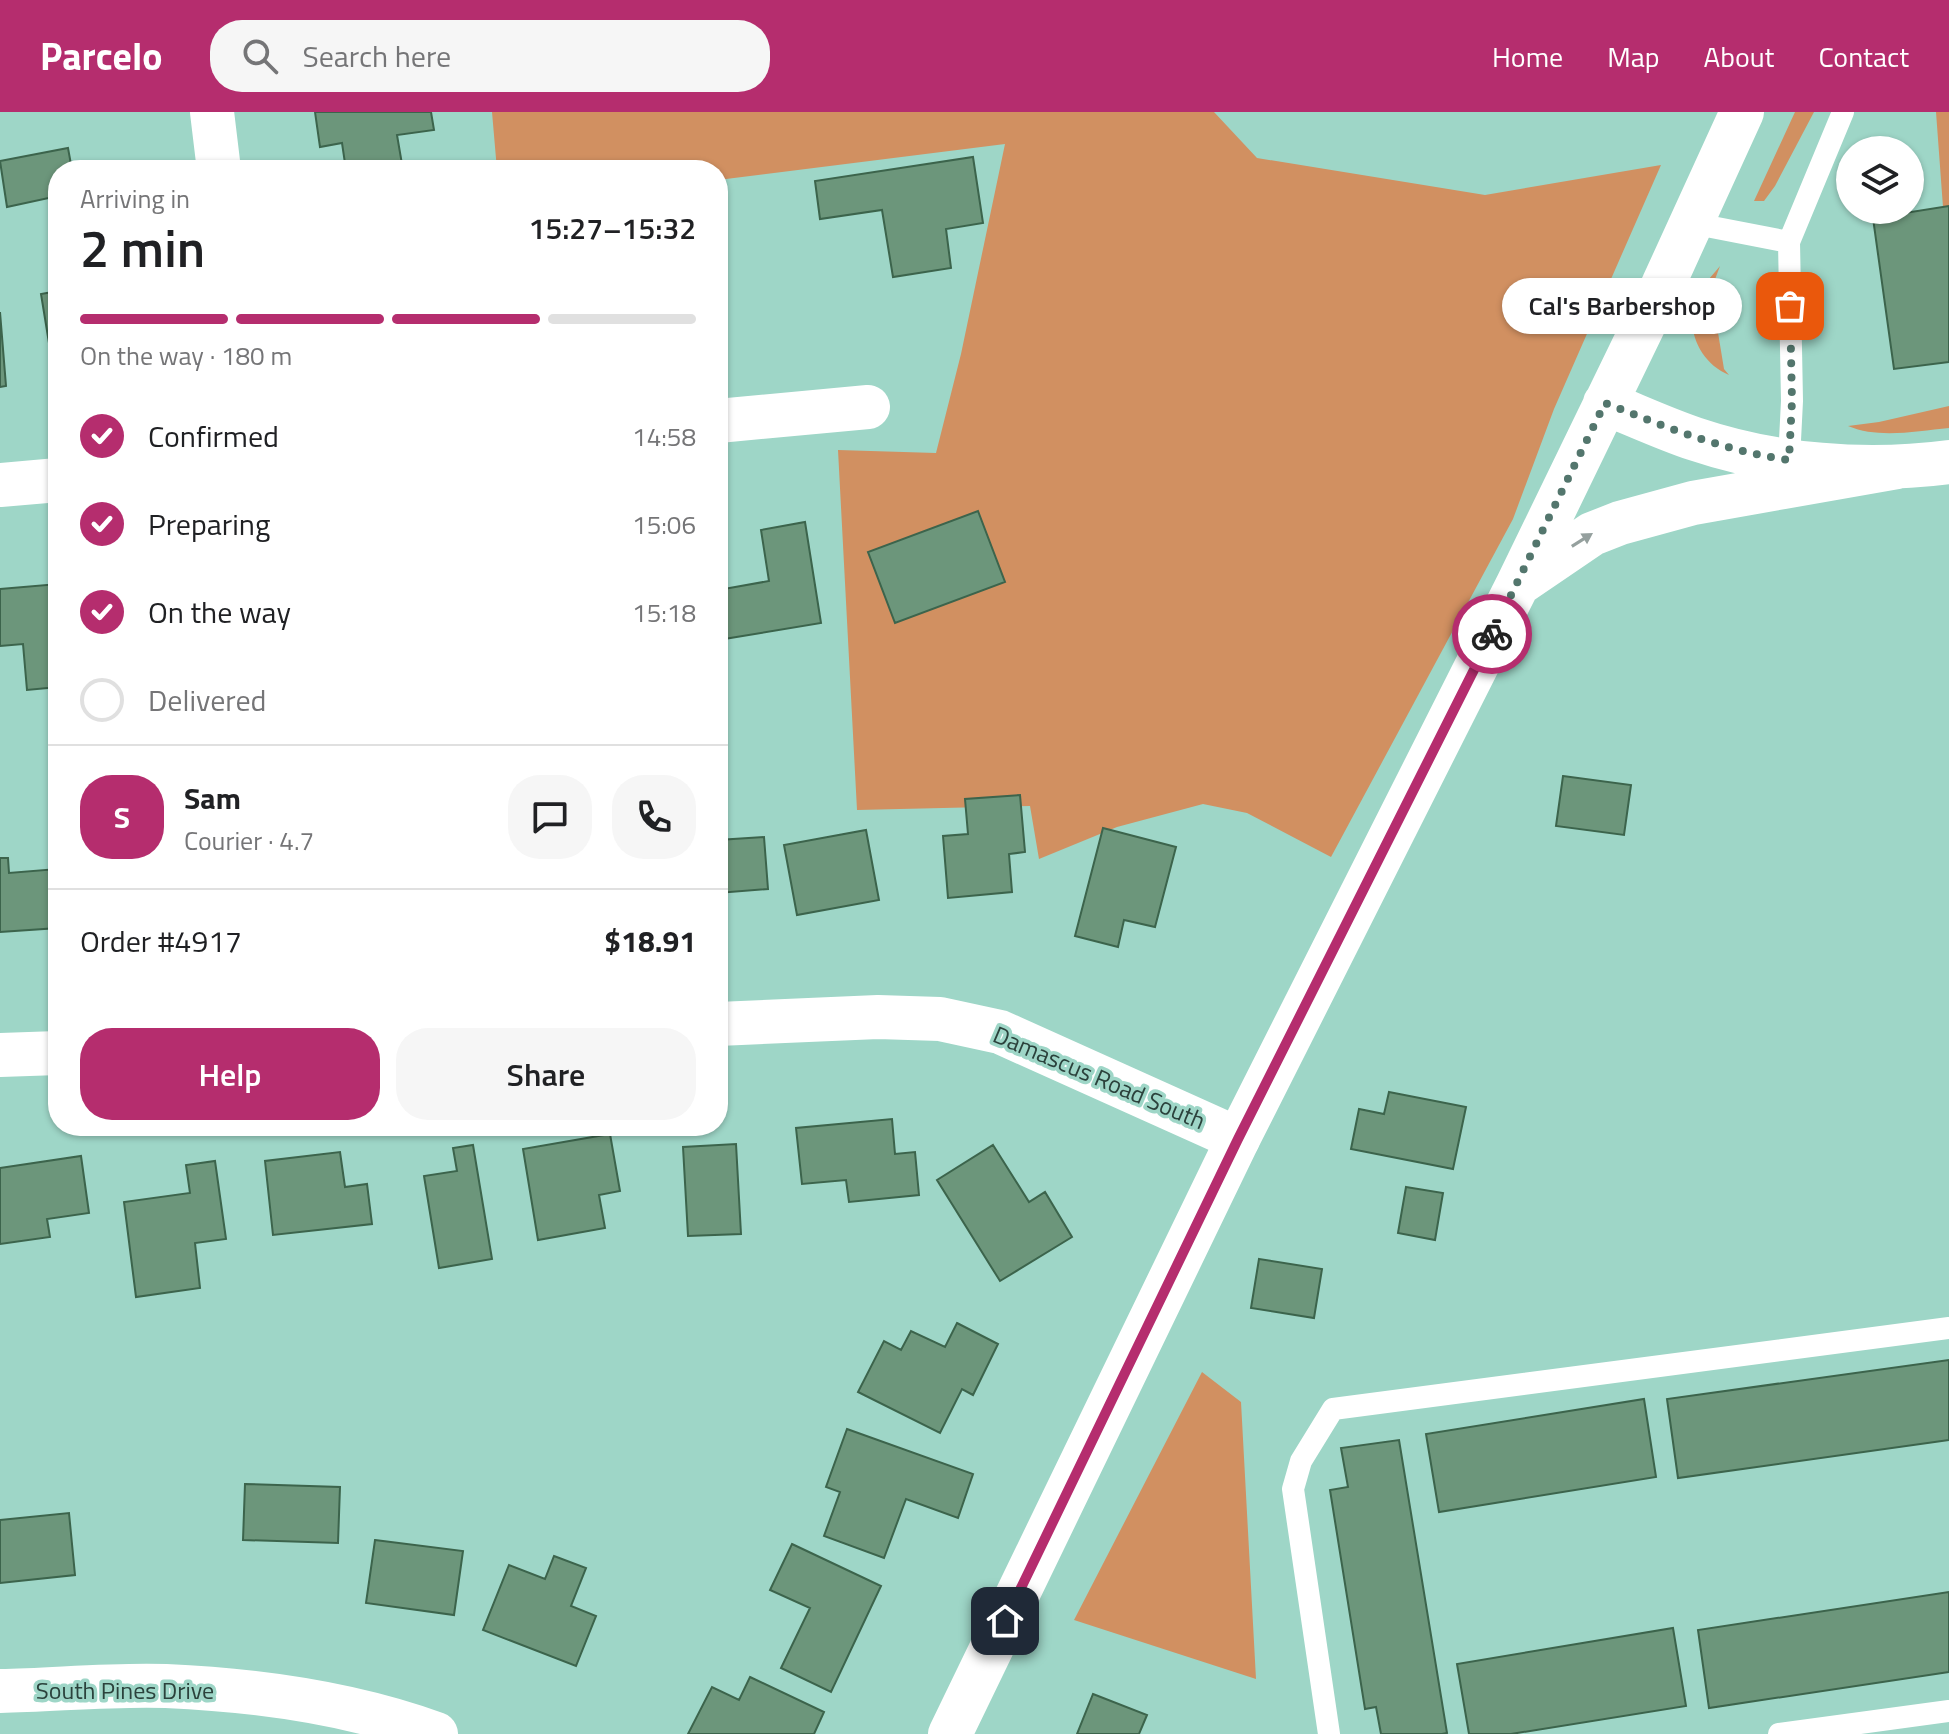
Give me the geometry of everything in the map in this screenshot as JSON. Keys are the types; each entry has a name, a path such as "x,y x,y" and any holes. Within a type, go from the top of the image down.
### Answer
{"street":[{"path":"212,112 218,160"},
{"path":"950,1734 1238,1139 1518,584 1742,112"},
{"path":"1605,403 1695,439 1752,455 1897,467"},
{"path":"728,420 868,407"},
{"path":"1518,584 1592,534 1620,523 1693,503 1897,467 1949,462"},
{"path":"0,485 48,481"},
{"name":"Damascus Road South","path":"728,1024 878,1017 940,1019 1000,1032 1238,1139"},
{"path":"0,1055 48,1053"},
{"name":"South Pines Drive","path":"0,1691 163,1686 276,1695 403,1722 436,1734"}],"lane":[{"path":"1789,460 1792,401 1789,242 1843,112"},
{"path":"1691,223 1789,242"},
{"path":"1329,1734 1293,1489 1301,1461 1333,1409 1949,1328"},
{"path":"1779,1734 1949,1711"}],"shaded area":[{"path":"492,112 1214,112 1257,158 1485,195 1661,165 1554,409 1513,519 1331,857 1247,813 1203,804 1117,827 1039,859 1030,806 857,810 838,450 936,453 961,354 1005,144 728,179 728,160 496,160"},
{"path":"1795,112 1814,112 1775,186 1764,201 1754,201"},
{"path":"1936,112 1949,112 1949,206 1943,207"},
{"path":"1720,266 1711,290 1724,369 1729,375 1705,357 1696,340 1692,319 1697,297"},
{"path":"1949,406 1949,428 1885,433 1848,426 1879,422"},
{"path":"1202,1372 1241,1402 1256,1679 1074,1620"}],"building":[{"path":"315,112 431,112 434,130 397,135 401,160 345,160 342,143 320,147"},
{"path":"68,148 70,160 48,160 48,198 7,207 0,161"},
{"path":"973,157 983,223 946,229 951,268 893,277 882,210 820,219 815,181"},
{"path":"1949,206 1949,362 1894,369 1874,224 1924,224 1924,210"},
{"path":"48,293 48,337 41,294"},
{"path":"0,312 6,386 0,387"},
{"path":"978,511 1005,582 895,623 868,552"},
{"path":"805,522 821,623 728,638 728,588 769,581 761,530"},
{"path":"48,585 48,688 27,690 23,644 0,646 0,589"},
{"path":"1563,776 1631,785 1624,835 1556,826"},
{"path":"1020,795 1025,852 1009,854 1012,892 948,898 943,836 968,834 965,799"},
{"path":"1103,828 1176,847 1155,927 1124,920 1118,947 1075,936"},
{"path":"866,830 879,900 797,915 784,845"},
{"path":"764,837 768,889 728,892 728,839"},
{"path":"0,858 8,858 9,873 48,870 48,929 0,932"},
{"path":"1389,1092 1466,1107 1453,1169 1351,1149 1359,1109 1384,1114"},
{"path":"892,1119 895,1154 915,1152 919,1195 849,1202 846,1180 802,1184 796,1128"},
{"path":"610,1136 620,1191 599,1195 605,1228 538,1240 523,1149"},
{"path":"736,1144 741,1234 688,1236 683,1147"},
{"path":"473,1145 492,1259 439,1268 424,1176 457,1171 453,1148"},
{"path":"993,1145 1029,1202 1045,1192 1072,1237 1000,1281 937,1180"},
{"path":"340,1152 345,1187 367,1184 372,1224 273,1235 265,1161"},
{"path":"81,1156 89,1213 47,1219 50,1237 0,1244 0,1168"},
{"path":"215,1161 226,1239 195,1243 200,1288 136,1297 124,1202 190,1193 186,1165"},
{"path":"1406,1187 1443,1193 1435,1240 1398,1233"},
{"path":"1259,1259 1322,1269 1314,1318 1251,1308"},
{"path":"957,1323 998,1344 973,1395 962,1389 940,1433 858,1392 884,1341 901,1350 911,1331 945,1347"},
{"path":"1949,1360 1949,1440 1678,1478 1667,1399"},
{"path":"1644,1399 1656,1477 1439,1512 1426,1434"},
{"path":"847,1429 973,1474 958,1518 906,1499 884,1558 824,1536 840,1492 826,1487"},
{"path":"1399,1440 1447,1733 1442,1734 1381,1734 1376,1707 1365,1709 1330,1490 1348,1487 1341,1448"},
{"path":"245,1484 340,1487 338,1543 243,1540"},
{"path":"69,1513 75,1575 0,1583 0,1520"},
{"path":"375,1540 463,1551 454,1615 366,1603"},
{"path":"792,1544 881,1586 831,1692 781,1668 810,1608 770,1590"},
{"path":"554,1556 586,1568 571,1606 596,1616 576,1666 483,1630 509,1565 545,1579"},
{"path":"1949,1592 1949,1672 1709,1708 1698,1630"},
{"path":"1673,1628 1686,1706 1511,1734 1469,1734 1457,1664"},
{"path":"750,1677 824,1712 814,1734 688,1734 712,1687 739,1700"},
{"path":"1093,1694 1147,1715 1139,1734 1077,1734"}],"way so far":[{"path":"1492,634 1605,403 1695,439 1752,455 1789,460 1792,401 1790,306"}],"place":[{"name":"Cal's Barbershop","path":"1790,306"}],"route":[{"path":"1005,1621 1238,1139 1492,634"}]}
